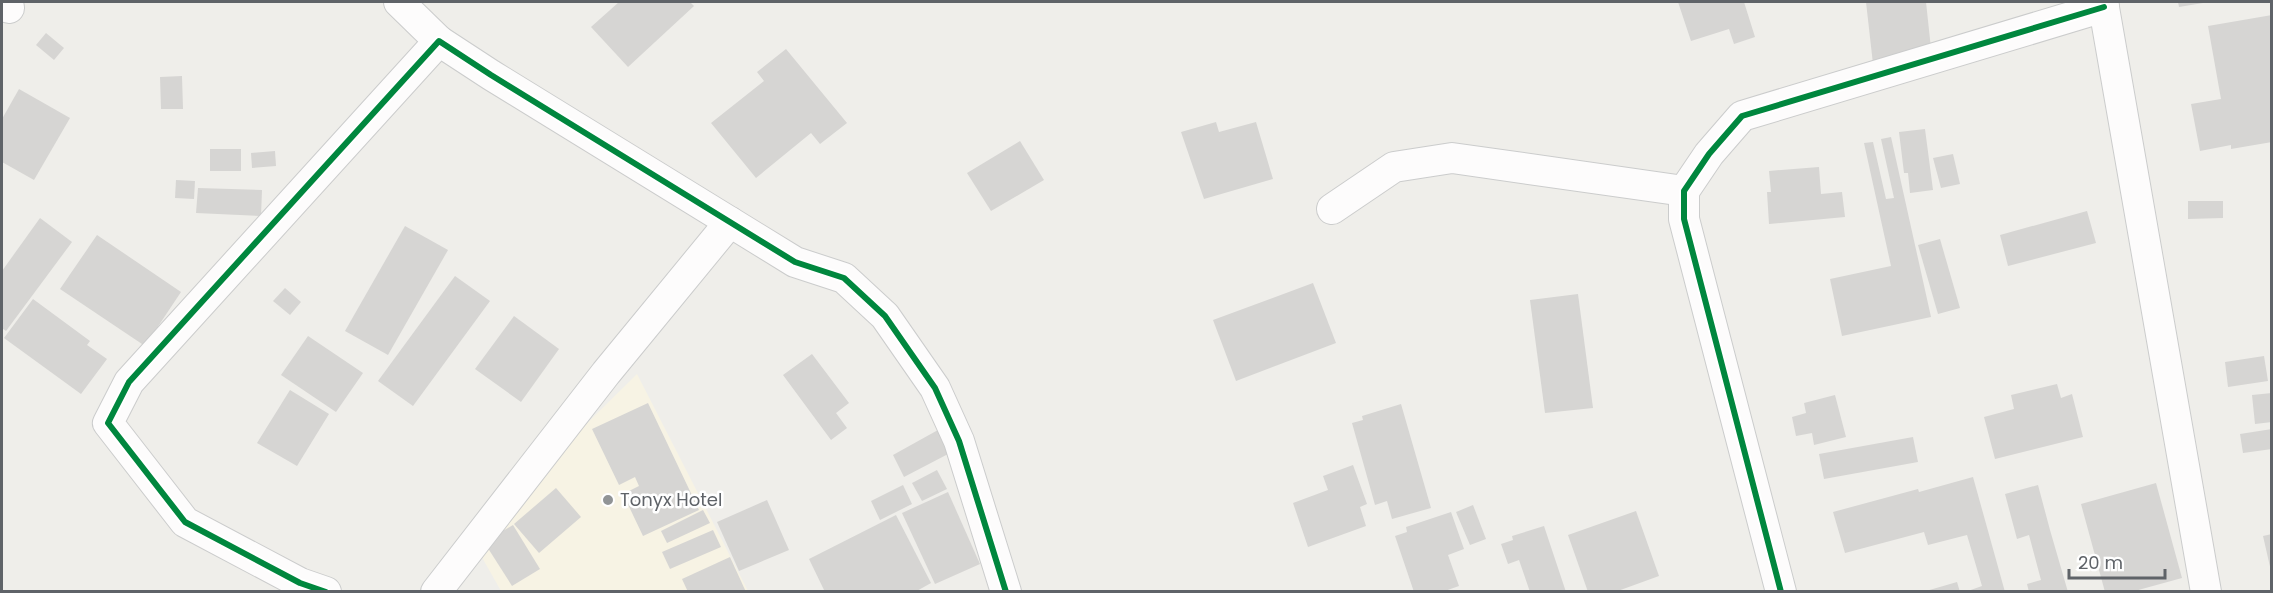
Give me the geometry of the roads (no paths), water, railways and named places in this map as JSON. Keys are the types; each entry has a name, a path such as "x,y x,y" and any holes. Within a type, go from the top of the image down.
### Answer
{"street":[{"path":"399,2 439,41 491,75 795,262 844,278 885,316 935,388 959,441 1006,591"},
{"path":"1781,591 1684,219 1684,191 1709,154 1742,116 2103,4 2206,591"},
{"path":"326,591 300,583 185,522 108,423 129,382 439,41"},
{"path":"1332,209 1394,167 1452,159 1684,191"},
{"path":"436,591 606,373 730,222"}],"place":[{"name":"Tonyx Hotel","path":"608,500"}]}
